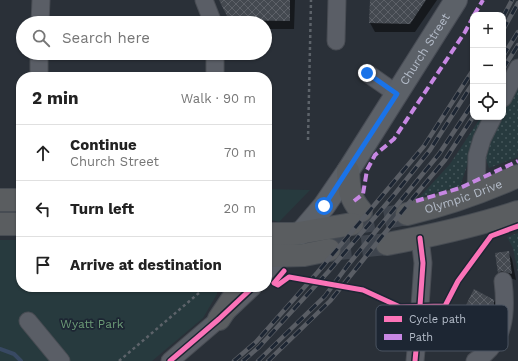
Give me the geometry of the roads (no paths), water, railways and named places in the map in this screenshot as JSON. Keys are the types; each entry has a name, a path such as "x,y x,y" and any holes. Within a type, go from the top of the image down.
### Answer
{"highway":[{"path":"272,234 301,233 356,217 354,201 349,190 348,171"},
{"name":"Olympic Drive","path":"407,214 476,194 518,176"},
{"path":"387,244 474,225 518,212"},
{"path":"0,224 16,224"},
{"name":"Church Street","path":"275,263 301,233"},
{"path":"272,241 278,249 275,263 329,250"},
{"path":"219,319 237,292"}],"main road":[{"name":"Church Street","path":"301,233 324,206 348,171 456,0"}],"street":[{"path":"40,16 41,0"},
{"path":"204,0 210,16"},
{"path":"336,41 337,0"},
{"path":"39,60 39,72"},
{"path":"215,60 215,72"},
{"path":"506,92 518,68"},
{"path":"367,73 397,94"},
{"path":"476,194 477,156 482,139 492,120"},
{"path":"420,238 423,263 420,305"},
{"path":"503,280 505,305"},
{"path":"170,361 248,292"},
{"path":"28,321 61,361"},
{"path":"414,361 415,351"},
{"path":"475,361 488,351"}],"waterway":[{"path":"0,349 14,354 21,361"}],"tunnel":[{"path":"352,224 407,214"},
{"path":"329,250 387,244"}],"railway":[{"path":"506,12 512,0"},
{"path":"506,25 518,3"},
{"path":"506,51 518,32"},
{"path":"506,64 518,45"},
{"path":"234,361 256,342 317,273 424,146 470,75"},
{"path":"243,361 259,347 328,272 394,195 430,150 472,84"},
{"path":"258,361 325,296 348,265 439,154 470,108"},
{"path":"268,361 330,301 445,160 471,120"}],"park label":[{"name":"Wyatt Park","path":"92,324"}]}
